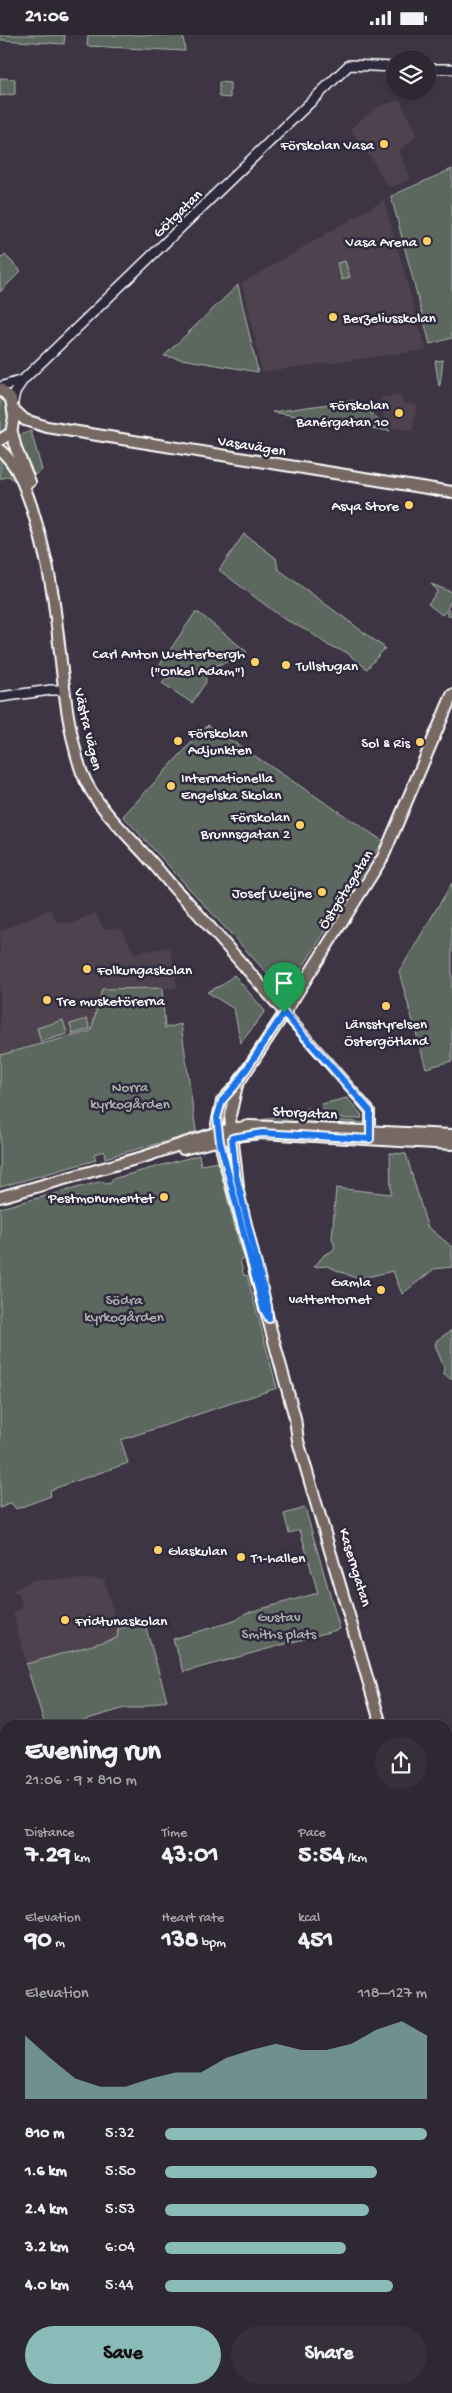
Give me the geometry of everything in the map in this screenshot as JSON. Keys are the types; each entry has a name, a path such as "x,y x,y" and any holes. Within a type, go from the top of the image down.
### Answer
{"main road":[{"name":"Vasavägen","path":"0,388 10,396 13,406 25,420 47,427 452,492"},
{"name":"Västra vägen","path":"13,406 12,431 16,449 34,493 49,541 57,601 57,625"},
{"name":"Vasavägen","path":"12,431 47,427"},
{"path":"0,440 8,437 12,431"},
{"name":"Västra vägen","path":"0,450 17,471 37,523 47,564 65,690 77,755 87,782 102,805 172,888 187,901 284,1013"},
{"name":"Östgötagatan","path":"225,1135 217,1115 226,1096 236,1085 284,1013 383,857 452,695"},
{"name":"Östgötagatan","path":"225,1135 236,1085"},
{"name":"Storgatan","path":"0,1197 225,1135 262,1133 452,1135"},
{"name":"Kaserngatan","path":"225,1135 295,1418 298,1441 380,1720"},
{"name":"Kaserngatan","path":"225,1135 263,1308 269,1319"},
{"name":"Storgatan","path":"370,1135 452,1144"},
{"name":"Kaserngatan","path":"295,1418 304,1439 386,1720"}],"street":[{"name":"Götgatan","path":"13,406 15,392 23,380 350,65 386,67"},
{"path":"436,69 452,69"},
{"name":"Götgatan","path":"0,388 23,380"},
{"path":"0,697 51,689 65,690"},
{"name":"Västra vägen","path":"284,1013 370,1111 370,1135"}],"shaded area":[{"name":"Förskolan Vasa","path":"400,100 417,136 399,150 410,179 392,187 386,185 374,162 350,129 378,106"},
{"name":"Berzeliusskolan","path":"384,200 426,350 262,372 242,283"},
{"name":"Förskolan Banérgatan 10","path":"401,395 403,403 417,405 412,431 393,428 385,422 380,398"},
{"name":"Folkungaskolan","path":"51,909 57,922 72,923 95,913 104,929 121,928 134,953 170,947 177,988 102,989 91,1030 0,1055 0,931"},
{"name":"Fridtunaskolan","path":"104,1579 118,1628 117,1638 26,1664 13,1613 23,1607 19,1593 14,1594 14,1589 29,1583 31,1580"}],"green space":[{"path":"1,35 65,35 64,44 1,40"},
{"path":"88,35 183,35 185,51 87,46"},
{"path":"0,78 15,79 15,94 0,96"},
{"path":"219,82 230,83 230,98 219,97"},
{"name":"Vasa Arena","path":"452,169 452,338 430,344 391,196"},
{"path":"5,255 21,271 0,292 0,256 2,258"},
{"path":"345,261 350,277 342,280 337,263"},
{"path":"238,285 258,372 164,356"},
{"path":"443,360 440,385 439,386 435,361"},
{"path":"0,396 7,405 10,416 8,427 0,435"},
{"path":"357,400 390,431 272,412"},
{"path":"31,431 42,470 32,477 18,441 20,435"},
{"path":"0,454 7,462 18,484 9,476 0,479"},
{"path":"244,534 276,558 278,569 385,648 367,669 346,652 329,646 310,632 284,619 219,570"},
{"path":"431,584 452,592 452,599 447,609 452,614 449,617 445,611 442,615 428,604 438,591"},
{"path":"195,613 199,613 247,652 227,662 204,668 159,674 155,672"},
{"path":"205,672 206,682 192,703 162,683 166,678"},
{"path":"208,725 383,841 295,979 284,992 123,816"},
{"path":"452,883 452,1061 426,1068 399,972"},
{"path":"234,975 265,1011 241,1043 234,1009 207,992 222,985"},
{"name":"Norra kyrkogården","path":"162,988 165,1028 181,1024 196,1131 189,1135 105,1158 104,1151 94,1154 96,1160 0,1187 0,1055 91,1031 102,989"},
{"path":"87,1019 90,1029 73,1034 70,1024"},
{"path":"63,1020 67,1034 41,1042 37,1028"},
{"path":"347,1098 361,1114 362,1118 340,1117 321,1107 322,1104"},
{"path":"308,1108 317,1110 335,1120 367,1123 364,1127 255,1122"},
{"path":"390,1153 406,1154 427,1226 452,1247 452,1267 434,1269 402,1294 393,1271 358,1279 327,1266 314,1267 325,1254 331,1252 335,1247 332,1238 336,1188 391,1194"},
{"name":"Södra kyrkogården","path":"199,1155 201,1165 218,1162 243,1259 240,1260 244,1276 247,1275 277,1388 121,1440 128,1463 50,1490 51,1496 16,1509 11,1503 0,1508 0,1208 103,1181 105,1184 111,1183 112,1179"},
{"path":"452,1330 452,1380 443,1373 444,1368 435,1345 437,1340"},
{"name":"Gustav Smiths plats","path":"305,1508 340,1629 184,1672 173,1639 237,1620 246,1613 318,1593 300,1530 289,1533 284,1514"},
{"path":"145,1625 167,1700 138,1708 125,1708 84,1720 43,1720 26,1664 117,1638 118,1628"}],"place":[{"name":"Förskolan Vasa","path":"384,144"},
{"name":"Vasa Arena","path":"427,241"},
{"name":"Berzeliusskolan","path":"333,317"},
{"name":"Förskolan Banérgatan 10","path":"399,413"},
{"name":"Asya Store","path":"409,505"},
{"name":"Carl Anton Wetterbergh (\"Onkel Adam\")","path":"255,662"},
{"name":"Tullstugan","path":"286,665"},
{"name":"Förskolan Adjunkten","path":"178,741"},
{"name":"Sol & Ris","path":"420,742"},
{"name":"Internationella Engelska Skolan","path":"171,786"},
{"name":"Förskolan Brunnsgatan 2","path":"300,825"},
{"name":"Josef Weijne","path":"322,892"},
{"name":"Folkungaskolan","path":"87,969"},
{"name":"Tre musketörerna","path":"47,1000"},
{"name":"Länsstyrelsen Östergötland","path":"386,1006"},
{"name":"Pestmonumentet","path":"164,1197"},
{"name":"Gamla vattentornet","path":"381,1290"},
{"name":"Glaskulan","path":"158,1550"},
{"name":"T1-hallen","path":"241,1557"},
{"name":"Fridtunaskolan","path":"65,1620"}],"route":[{"path":"284,1013 370,1111 371,1121 370,1139 262,1133 232,1138 236,1175 268,1306 269,1319 263,1308 226,1165 218,1132 217,1118 222,1101 236,1085 284,1013"}]}
